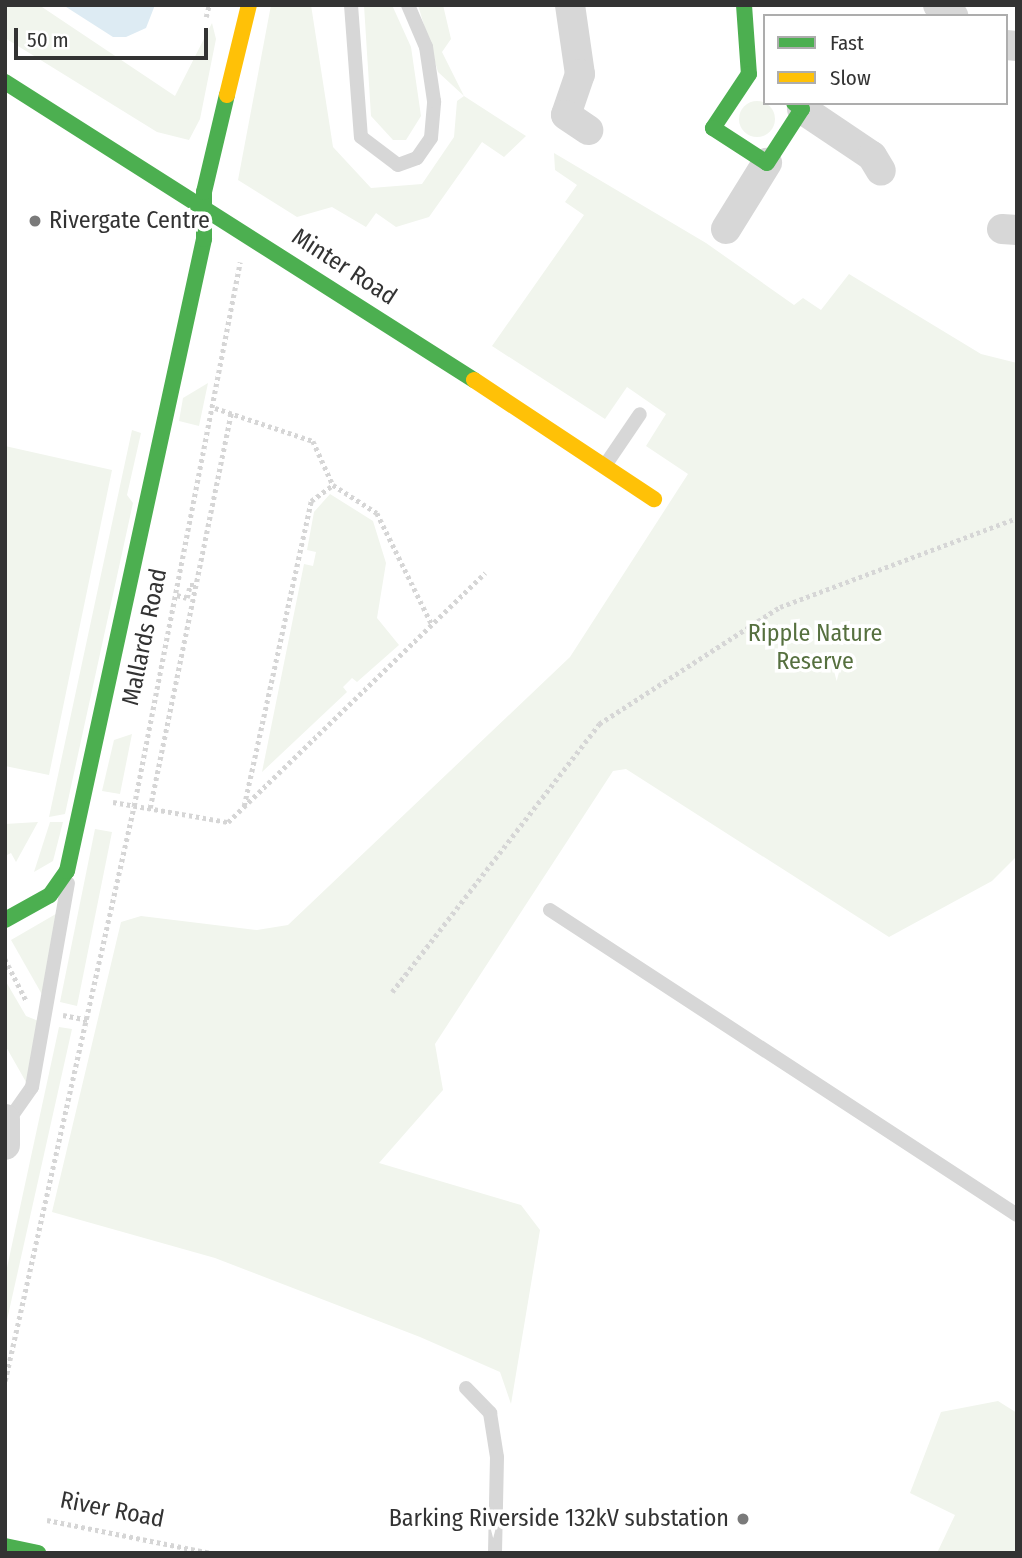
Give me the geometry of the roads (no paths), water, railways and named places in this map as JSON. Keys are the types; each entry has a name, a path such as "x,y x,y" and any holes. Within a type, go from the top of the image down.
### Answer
{"street":[{"name":"Mallards Road","path":"5,920 50,895 67,871 204,239 202,205 249,5"},
{"path":"570,5 580,74 566,115 587,130"},
{"path":"744,5 757,79 713,128 767,163"},
{"name":"Minter Road","path":"5,82 236,224 654,499"},
{"path":"726,229 798,106 872,156 881,171"},
{"path":"5,1546 38,1553"}],"lane":[{"path":"351,5 361,136 398,165 417,158 431,138 434,101 426,47 408,5"},
{"path":"605,465 640,414"},
{"name":"Mallards Road","path":"6,1129 32,1087 44,1037 70,898 67,871"},
{"path":"550,910 1017,1216"},
{"path":"466,1388 491,1413 497,1457 495,1553"}],"place":[{"name":"Rivergate Centre","path":"35,221"},
{"name":"Barking Riverside 132kV substation","path":"743,1519"}],"park label":[{"name":"Ripple Nature Reserve","path":"815,648"}]}
